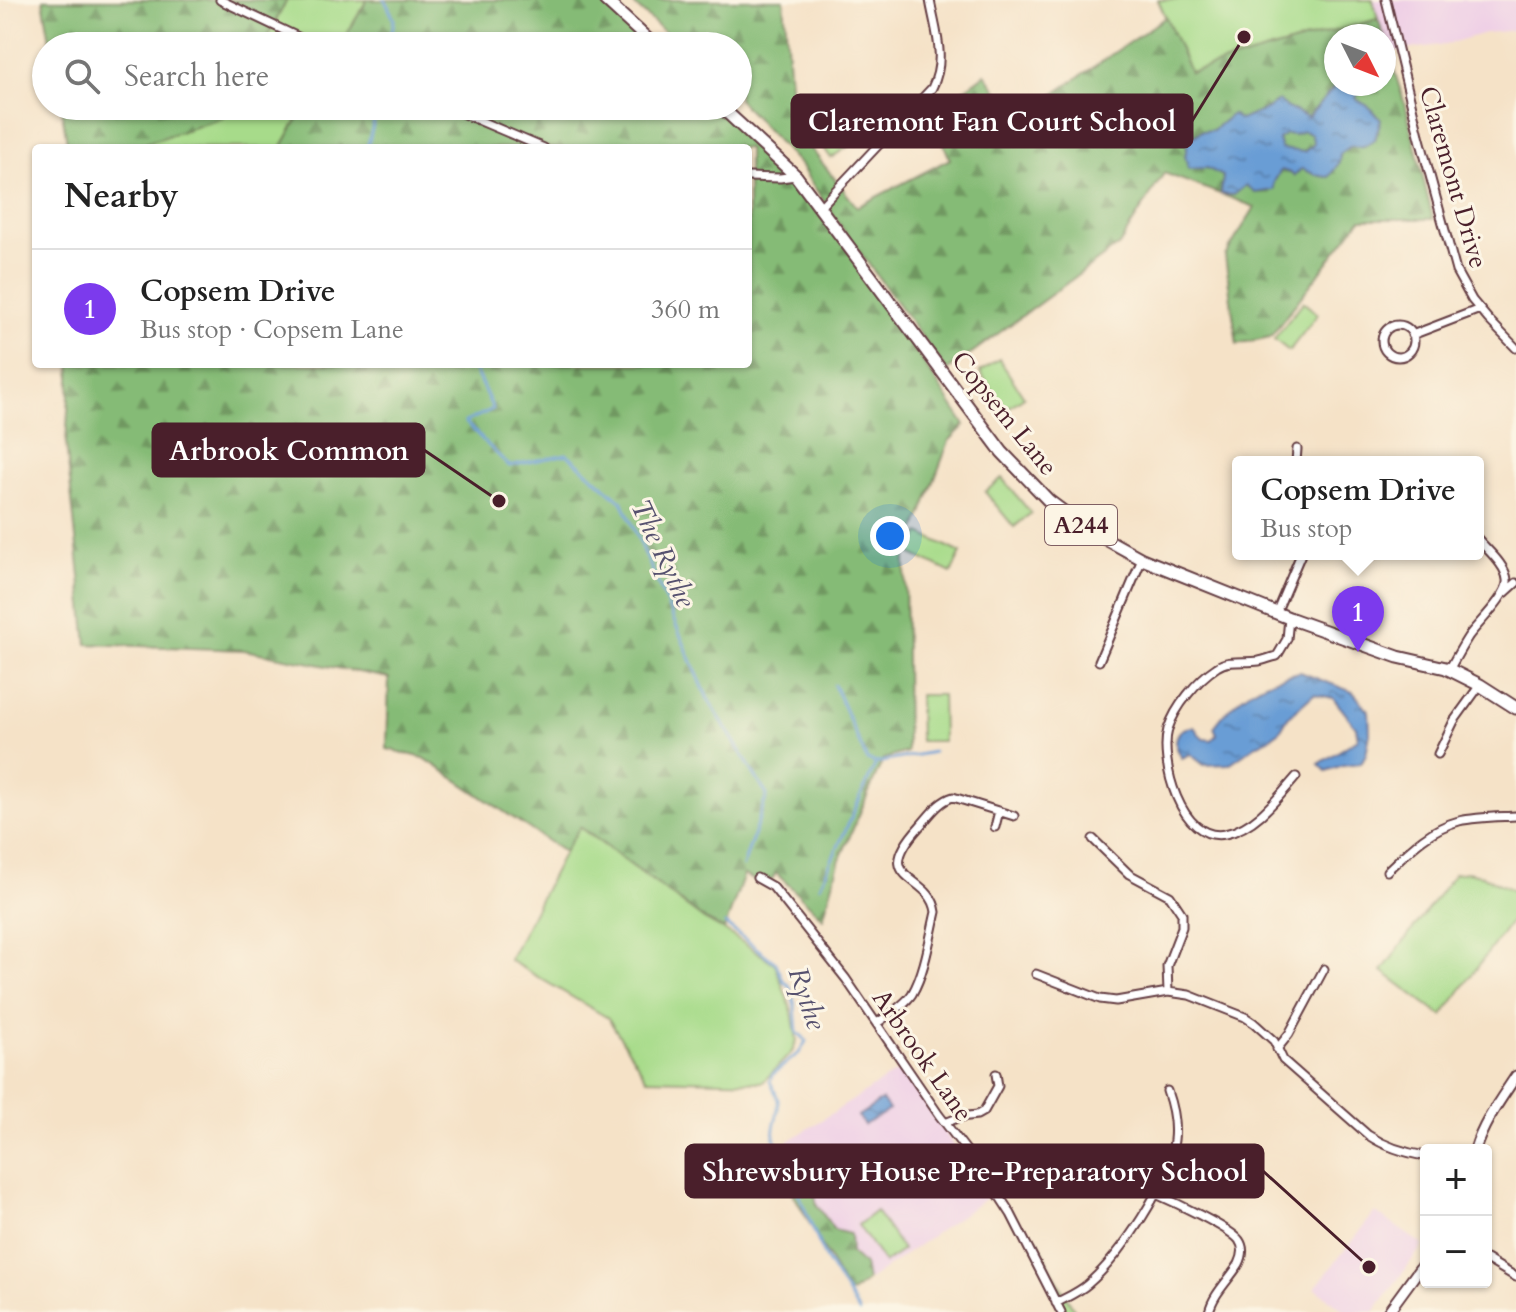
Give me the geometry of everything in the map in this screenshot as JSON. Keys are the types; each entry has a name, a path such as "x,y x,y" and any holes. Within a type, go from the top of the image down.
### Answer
{"main road":[{"path":"605,0 640,32"},
{"name":"Copsem Lane","path":"735,120 796,176 1006,456 1049,501 1084,527 1142,559 1289,618 1398,657 1449,670 1516,708"}],"street":[{"path":"220,0 287,32"},
{"path":"820,207 932,88 940,68 940,57 930,0"},
{"name":"Claremont Drive","path":"1386,0 1456,271 1472,300 1516,348"},
{"path":"478,120 535,144"},
{"path":"752,177 796,176"},
{"path":"1412,335 1480,309"},
{"path":"1391,326 1406,327 1412,335 1411,349 1404,355 1393,356 1383,346 1384,333 1391,326"},
{"path":"1296,456 1297,449"},
{"path":"1484,546 1507,578 1501,597"},
{"path":"1099,661 1142,559"},
{"path":"1276,613 1298,560"},
{"path":"1449,670 1470,634 1516,583"},
{"path":"1289,618 1287,639 1277,656 1219,665 1177,707 1167,732 1166,764 1177,798 1189,818 1202,832 1221,835 1255,820 1296,777"},
{"path":"1438,754 1454,721 1480,685"},
{"path":"877,1023 912,993 920,975 936,912 930,896 904,873 900,860 904,844 946,799 953,797 1014,816"},
{"path":"995,827 999,811"},
{"path":"1387,871 1422,838 1435,831 1462,821 1516,816"},
{"path":"1093,839 1129,874 1170,896 1182,914 1182,927 1167,966 1168,992"},
{"name":"Arbrook Lane","path":"757,878 773,887 846,979 984,1174 1011,1214 1061,1312"},
{"path":"1277,1049 1289,1034 1324,969"},
{"path":"1036,974 1100,999 1116,1001 1168,992 1189,995 1245,1017 1274,1041 1283,1060 1368,1135 1383,1144 1420,1155"},
{"path":"945,1123 984,1111 998,1086 996,1074"},
{"path":"1477,1144 1516,1076"},
{"path":"998,1086 1009,1084"},
{"path":"1056,1303 1088,1284 1109,1261 1136,1226 1164,1179 1174,1143 1173,1109 1167,1091"},
{"path":"1156,1194 1225,1229 1240,1241 1241,1261 1220,1289 1209,1312"},
{"path":"1492,1263 1516,1277"},
{"path":"1388,1312 1420,1268"}],"shaded area":[{"path":"1158,0 1516,0 1516,30 1396,51 1396,24 1380,24 1378,19 1360,24 1324,24 1324,34 1189,73"},
{"path":"901,1069 989,1196 856,1289 781,1146"},
{"path":"1375,1212 1420,1243 1420,1249 1374,1312 1346,1312 1315,1288"}],"green space":[{"path":"43,0 287,0 270,32 49,32"},
{"path":"287,0 367,0 348,32 270,32"},
{"path":"367,0 600,0 635,32 348,32"},
{"path":"629,0 784,0 791,100 809,146 857,207 950,159 931,114 985,74 1018,119 1166,17 1190,72 1324,34 1324,96 1396,96 1396,76 1433,219 1361,219 1270,337 1237,344 1225,256 1255,207 1164,173 1119,245 947,371 799,164 752,114 752,32 664,32"},
{"path":"1158,0 1373,0 1378,19 1360,24 1324,24 1324,34 1189,73"},
{"path":"1378,19 1380,24 1360,24"},
{"path":"828,107 853,143 831,158 806,121"},
{"path":"63,120 216,120 143,144 67,144"},
{"path":"216,120 297,120 283,144 143,144"},
{"path":"297,120 730,120 764,152 840,237 965,425 949,441 905,559 907,752 883,759 840,859 823,918 776,873 767,887 744,875 724,930 704,919 580,827 564,852 424,758 387,749 389,678 244,650 87,644 66,443 71,368 752,368 752,144 283,144"},
{"path":"1303,302 1318,314 1289,351 1274,339"},
{"path":"999,359 1024,397 1005,410 980,372"},
{"path":"1002,478 1031,513 1014,527 985,492"},
{"path":"920,533 961,553 951,573 910,553"},
{"path":"919,695 942,695 943,741 920,741"},
{"path":"579,827 704,919 775,964 792,1012 797,1040 792,1052 763,1082 647,1079 608,1018 509,960"},
{"path":"1467,872 1481,875 1516,892 1516,914 1442,1016 1382,971 1454,874"},
{"path":"797,1147 810,1158 806,1167 817,1205 834,1230 850,1234 851,1253 864,1265 867,1281 849,1295 772,1155"},
{"path":"876,1211 903,1250 884,1263 858,1225"},
{"path":"1037,1239 1076,1312 1066,1312 1033,1244"}],"water":[{"path":"1326,96 1357,96 1356,99 1381,119 1375,140 1362,147 1351,146 1340,154 1339,163 1329,177 1301,169 1294,176 1281,170 1274,182 1274,190 1255,193 1246,185 1234,195 1221,194 1223,176 1207,168 1188,169 1185,156 1188,141 1201,131 1213,130 1232,114 1240,120 1267,109 1279,100 1287,108 1308,117","holes":["1303,131 1311,134 1314,144 1304,152 1281,149 1278,139"]},
{"path":"1300,672 1353,692 1369,711 1370,734 1361,763 1326,771 1319,764 1358,739 1356,727 1333,698 1314,694 1288,717 1280,731 1229,764 1204,765 1190,754 1182,758 1176,742 1182,730 1194,727 1203,739 1212,740 1217,734 1214,727 1251,690"},
{"path":"882,1100 889,1110 864,1125 858,1116"}],"waterway":[{"name":"The Rythe","path":"385,0 394,19 392,32"},
{"name":"The Rythe","path":"368,144 374,120"},
{"name":"The Rythe","path":"474,368 493,409 465,422 509,466 567,454 623,503 708,699 767,795 743,866"},
{"path":"834,685 867,760 876,763 933,752"},
{"path":"820,886 876,763"},
{"name":"Rythe","path":"725,924 776,963 783,980 790,987 797,1033 806,1041 800,1052 772,1075 770,1081 778,1106 775,1141 825,1258 859,1312"}],"place":[{"name":"Claremont Fan Court School","path":"1244,37"},
{"name":"Arbrook Common","path":"499,501"},
{"name":"Copsem Drive","path":"1358,652"},
{"name":"Shrewsbury House Pre-Preparatory School","path":"1369,1267"}]}
